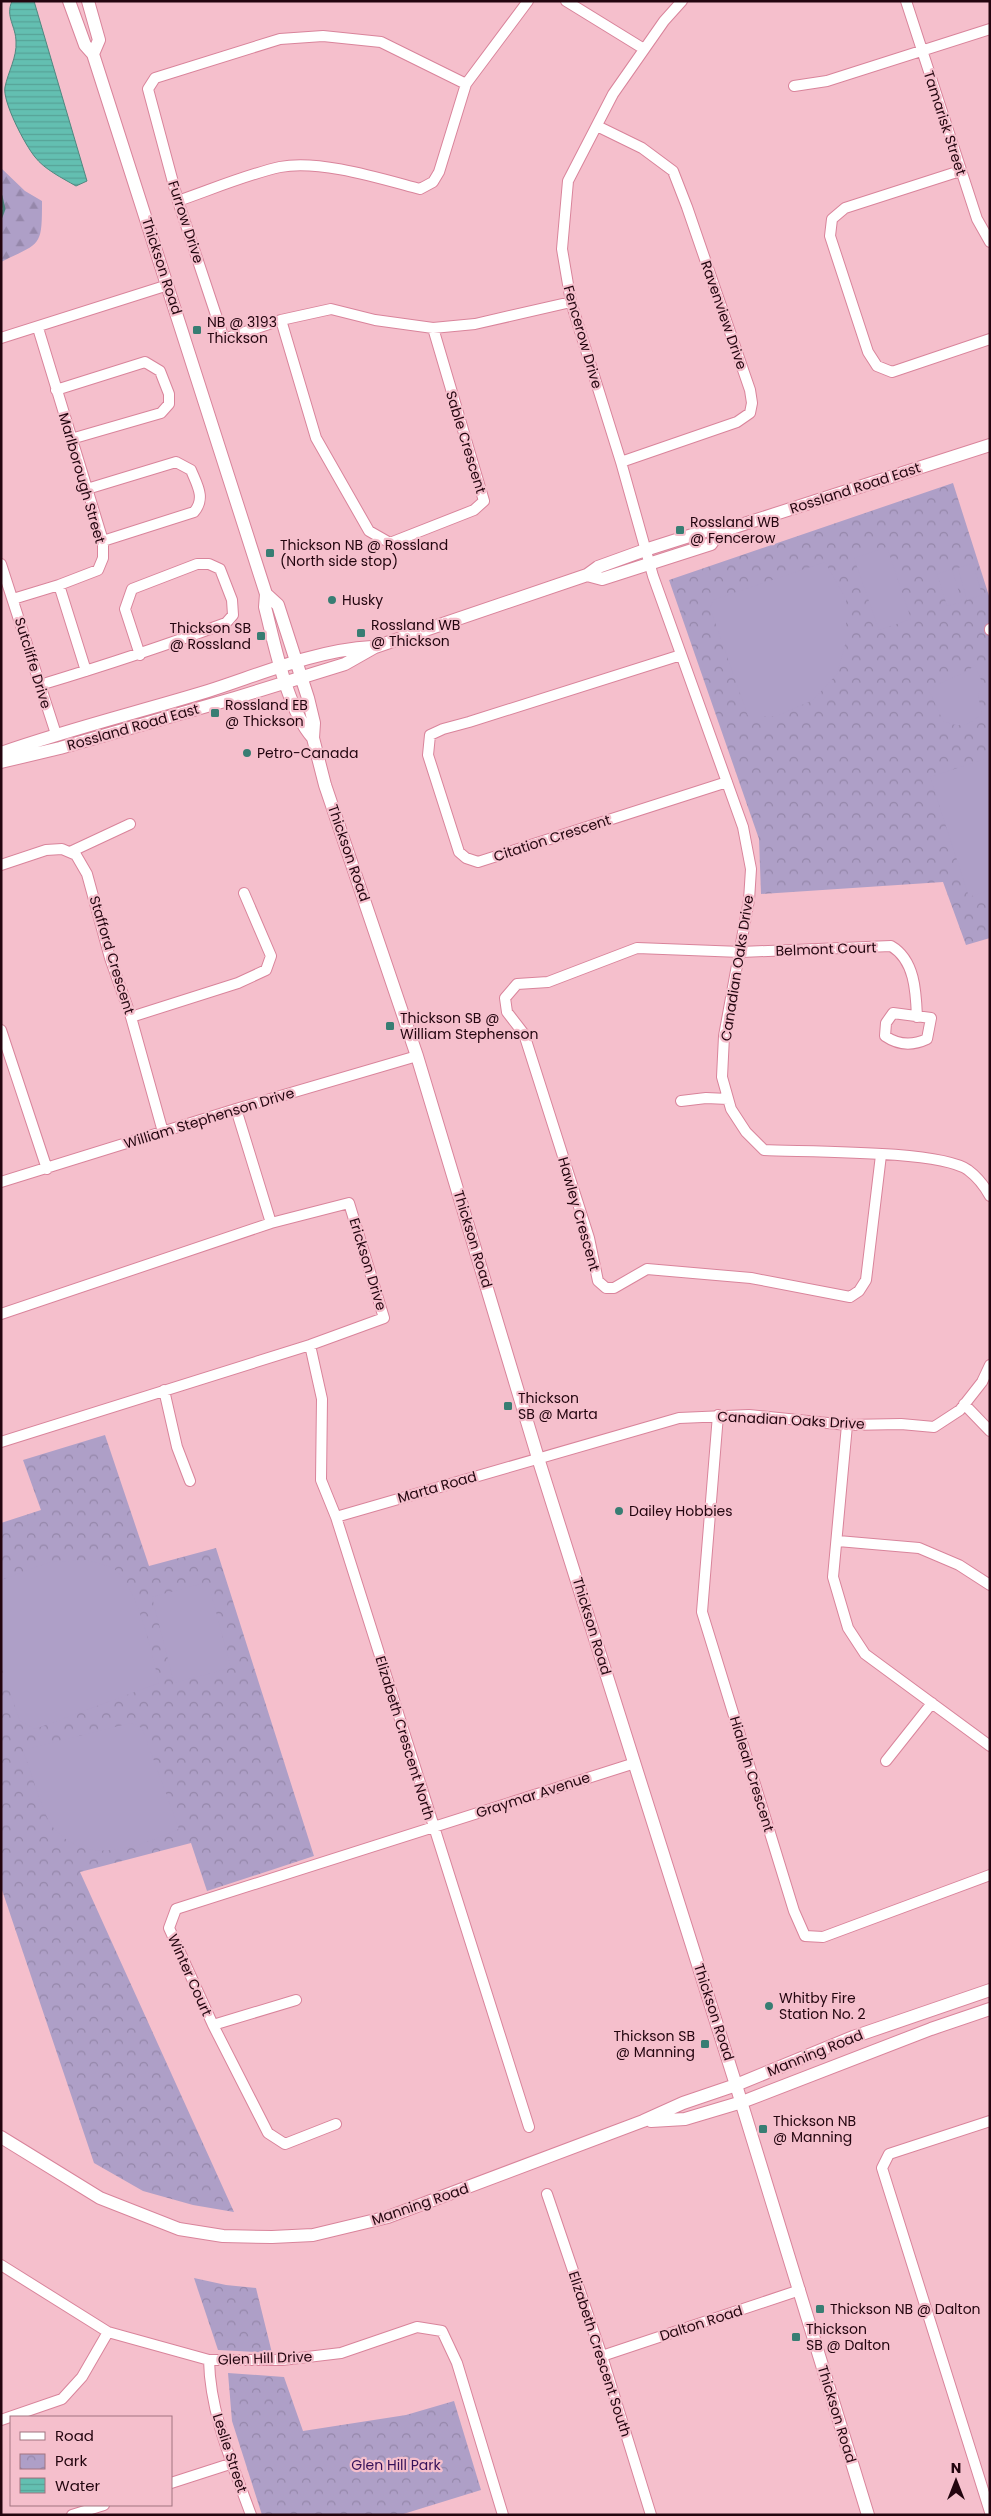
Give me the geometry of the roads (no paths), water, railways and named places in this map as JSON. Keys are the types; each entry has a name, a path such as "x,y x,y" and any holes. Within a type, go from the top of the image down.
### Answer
{"main road":[{"name":"Thickson Road","path":"69,1 85,45 93,54 168,285 266,594 265,607 286,682 301,725 313,738"},
{"name":"Thickson Road","path":"88,1 98,40 93,54"},
{"name":"Rossland Road East","path":"1,762 169,718 344,664 375,647 587,575 598,567 645,550 708,530 719,532 990,445"},
{"name":"Rossland Road East","path":"587,575 602,579 711,544 719,532"},
{"name":"Thickson Road","path":"266,594 278,605 302,677 314,723 313,738 325,785 418,1056 538,1458 742,2102 868,2515"},
{"name":"Rossland Road East","path":"1,753 56,734 346,648 375,647"},
{"name":"Manning Road","path":"1,2136 100,2198 179,2229 223,2236 272,2237 313,2235 388,2217 643,2121 683,2103 736,2085 852,2038 990,1990"},
{"name":"Manning Road","path":"643,2121 685,2119 742,2102 930,2029 990,2009"}],"street":[{"path":"178,201 281,167 302,166 355,172 420,189 433,182 439,172 466,84 528,1"},
{"path":"566,1 644,50"},
{"name":"Fencerow Drive","path":"645,550 621,462 570,302 562,249 568,181 613,94 664,22 682,1"},
{"name":"Tamarisk Street","path":"906,1 960,171 977,219 990,242"},
{"path":"794,86 827,81 990,29"},
{"name":"Furrow Drive","path":"466,84 381,42 323,36 280,38 155,78 148,89 178,201 224,339 281,320 331,309 375,320 433,328 475,324 570,302"},
{"name":"Ravenview Drive","path":"597,126 642,148 672,171 687,207 750,390 752,403 750,413 737,422 621,462"},
{"path":"960,171 845,208 832,219 830,236 868,352 877,366 892,372 990,339"},
{"path":"1,338 38,328 168,285"},
{"name":"Sable Crescent","path":"281,320 316,438 369,531 390,543 474,510 484,500 433,328"},
{"name":"Marlborough Street","path":"13,599 59,585 98,570 103,558 103,541 38,328"},
{"path":"56,390 145,362 160,371 169,394 169,404 161,413 71,440"},
{"path":"87,489 176,462 191,470 201,494 201,504 194,512 103,541"},
{"name":"Canadian Oaks Drive","path":"645,550 744,828 751,869 750,900 724,1036 722,1077 731,1109 746,1132 764,1150 939,1159 968,1170 990,1196"},
{"name":"Sutcliffe Drive","path":"1,564 56,734"},
{"path":"40,685 140,655 226,623 233,615 232,600 220,569 209,564 197,564 132,589 125,609 140,655"},
{"path":"59,585 86,671"},
{"name":"Citation Crescent","path":"681,655 502,712 443,728 430,735 428,754 460,852 466,858 478,862 727,782"},
{"path":"1,865 46,850 62,849 70,852 130,824"},
{"name":"Stafford Crescent","path":"70,852 76,855 87,874 110,958 131,1017 163,1132"},
{"path":"131,1017 238,983 266,970 271,956 244,893"},
{"name":"Belmont Court","path":"741,952 891,946 901,952 916,985 917,1017"},
{"name":"Hawley Crescent","path":"741,952 637,948 548,982 516,984 505,998 507,1012 524,1034 589,1238 598,1281 606,1288 614,1288 647,1269 751,1278 850,1297 859,1291 866,1280 881,1156"},
{"path":"893,1013 917,1017 931,1018 927,1039 916,1044 894,1042 884,1036 886,1023 893,1013"},
{"path":"1,1030 6,1059 47,1169"},
{"name":"William Stephenson Drive","path":"1,1182 236,1109 418,1056"},
{"path":"681,1101 706,1098 728,1099"},
{"path":"236,1109 271,1222"},
{"name":"Erickson Drive","path":"1,1314 271,1222 349,1203 384,1318 310,1345 1,1442"},
{"name":"Elizabeth Crescent North","path":"310,1345 322,1399 321,1480 336,1517 432,1827 529,2127"},
{"name":"Canadian Oaks Drive","path":"538,1458 679,1418 749,1415 847,1425 901,1424 934,1427 960,1410 982,1382 990,1365"},
{"path":"164,1390 177,1447 190,1481"},
{"path":"964,1404 990,1431"},
{"name":"Hialeah Crescent","path":"718,1415 702,1612 794,1911 805,1936 823,1937 990,1875"},
{"path":"847,1425 838,1541 833,1577 848,1628 865,1654 990,1746"},
{"name":"Marta Road","path":"336,1517 538,1458"},
{"path":"838,1541 919,1548 959,1565 990,1585"},
{"path":"886,1761 932,1703"},
{"name":"Graymar Avenue","path":"432,1827 635,1763"},
{"name":"Winter Court","path":"336,2124 285,2144 268,2133 213,2025 169,1928 176,1909 432,1827"},
{"path":"213,2025 296,2000"},
{"path":"990,2121 889,2154 882,2168 990,2512"},
{"name":"Elizabeth Crescent South","path":"547,2194 602,2356 651,2515"},
{"name":"Glen Hill Drive","path":"1,2265 108,2332 210,2360 282,2360 341,2353 417,2327 442,2330 457,2363 503,2515"},
{"name":"Dalton Road","path":"602,2356 800,2290"},
{"path":"13,2416 62,2399 82,2377 108,2332"},
{"name":"Leslie Street","path":"210,2360 210,2374 220,2428 251,2515"},
{"path":"172,2483 233,2464"},
{"path":"72,2515 101,2506"}],"water":[{"path":"12,1 34,1 87,181 76,186 48,169 35,157 20,133 7,102 5,87 16,48 16,36 10,17"}],"waterway":[{"path":"1,196 4,209 1,217"}],"place":[{"name":"NB @ 3193 Thickson","path":"197,330"},
{"name":"Rossland WB @ Fencerow","path":"680,530"},
{"name":"Thickson NB @ Rossland (North side stop)","path":"270,553"},
{"name":"Husky","path":"332,600"},
{"name":"Rossland WB @ Thickson","path":"361,633"},
{"name":"Thickson SB @ Rossland","path":"261,636"},
{"name":"Rossland EB @ Thickson","path":"215,713"},
{"name":"Petro-Canada","path":"247,753"},
{"name":"Thickson SB @ William Stephenson","path":"390,1026"},
{"name":"Thickson SB @ Marta","path":"508,1406"},
{"name":"Dailey Hobbies","path":"619,1511"},
{"name":"Whitby Fire Station No. 2","path":"769,2006"},
{"name":"Thickson SB @ Manning","path":"705,2044"},
{"name":"Thickson NB @ Manning","path":"763,2129"},
{"name":"Thickson NB @ Dalton","path":"820,2309"},
{"name":"Thickson SB @ Dalton","path":"796,2337"}],"park label":[{"name":"Glen Hill Park","path":"396,2465"}]}
